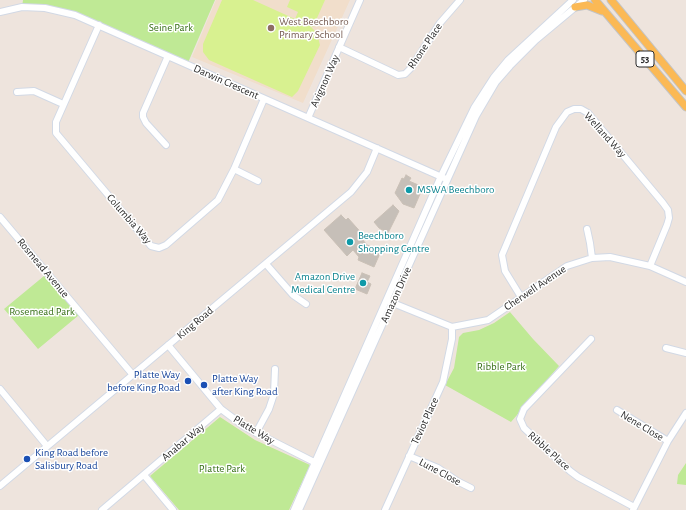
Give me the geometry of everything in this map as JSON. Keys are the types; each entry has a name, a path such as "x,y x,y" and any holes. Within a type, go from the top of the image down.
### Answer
{"main road":[{"name":"53","path":"595,0 685,105"},
{"name":"53","path":"611,0 686,91"},
{"path":"574,4 589,6 606,13"}],"street":[{"path":"22,7 23,0"},
{"name":"Avignon Way","path":"308,118 360,0"},
{"name":"Rhone Place","path":"340,48 394,73 405,74 411,68 440,23 460,0"},
{"name":"Amazon Drive","path":"299,510 317,464 444,178 476,116 496,82 522,53 574,4 584,0"},
{"name":"Darwin Crescent","path":"0,12 22,7 45,8 75,15 444,178"},
{"name":"Columbia Way","path":"99,25 55,125 57,136 148,243 155,247 159,248 166,245 214,205 221,196 264,99"},
{"path":"166,145 146,123 143,113 168,56"},
{"path":"17,92 34,91 63,104"},
{"name":"Welland Way","path":"521,297 505,271 502,255 556,127 568,112 574,109 581,109 588,113 664,202 668,210 669,218 667,225 650,266"},
{"name":"King Road","path":"0,486 351,192 366,172 377,148"},
{"path":"234,169 258,181"},
{"name":"Rosmead Avenue","path":"0,217 133,375"},
{"path":"587,229 592,258"},
{"name":"Cherwell Avenue","path":"452,327 488,320 567,266 592,258 610,257 650,266 686,282"},
{"path":"266,264 293,295 306,304"},
{"path":"389,302 452,327"},
{"name":"Teviot Place","path":"385,510 443,382 452,339 452,327"},
{"name":"Ribble Place","path":"591,339 524,409 520,419 524,428 570,471 633,508"},
{"name":"Platte Way","path":"168,346 221,409 245,427 317,464"},
{"path":"666,348 686,353"},
{"path":"256,433 269,409 274,394 275,369"},
{"path":"0,389 47,446"},
{"name":"Anabar Way","path":"102,510 221,409"},
{"name":"Nene Close","path":"616,410 668,441"},
{"path":"633,508 668,441 686,413"},
{"name":"Lune Close","path":"409,456 438,468 457,482 471,488"},
{"name":"Amazon Drive","path":"294,510 317,464"},
{"path":"144,475 173,510"}],"shaded area":[{"name":"West Beechboro Primary School","path":"216,0 350,0 303,103 192,57"}],"green space":[{"name":"Seine Park","path":"23,0 215,0 187,65 75,15 22,7"},
{"name":"West Beechboro Primary School","path":"222,0 253,0 295,19 298,12 287,7 290,0 325,0 313,27 310,26 317,33 320,45 298,91 292,97 209,60 203,52 203,44"},
{"name":"Rosemead Park","path":"44,276 79,315 38,349 4,309"},
{"name":"Ribble Park","path":"510,312 559,366 511,422 445,385 454,368 459,337 463,333 479,330 494,323"},
{"name":"Platte Park","path":"220,417 255,440 310,465 289,510 179,510 150,476"},
{"path":"686,463 686,485 677,484 678,475"}],"building":[{"name":"MSWA Beechboro","path":"406,175 411,178 409,181 423,187 414,208 403,204 395,193 402,178 404,179"},
{"path":"393,205 399,211 388,233 379,228 374,222"},
{"name":"Beechboro Shopping Centre","path":"341,215 346,220 348,218 365,237 362,239 367,245 381,251 374,267 358,260 359,257 353,250 347,256 324,230"},
{"name":"Amazon Drive Medical Centre","path":"362,273 370,276 367,282 371,284 367,294 355,289"}],"place":[{"name":"West Beechboro Primary School","path":"271,28"},
{"name":"MSWA Beechboro","path":"409,190"},
{"name":"Beechboro Shopping Centre","path":"350,242"},
{"name":"Amazon Drive Medical Centre","path":"363,283"},
{"name":"Platte Way before King Road","path":"188,381"},
{"name":"Platte Way after King Road","path":"204,385"},
{"name":"King Road before Salisbury Road","path":"27,459"}]}
